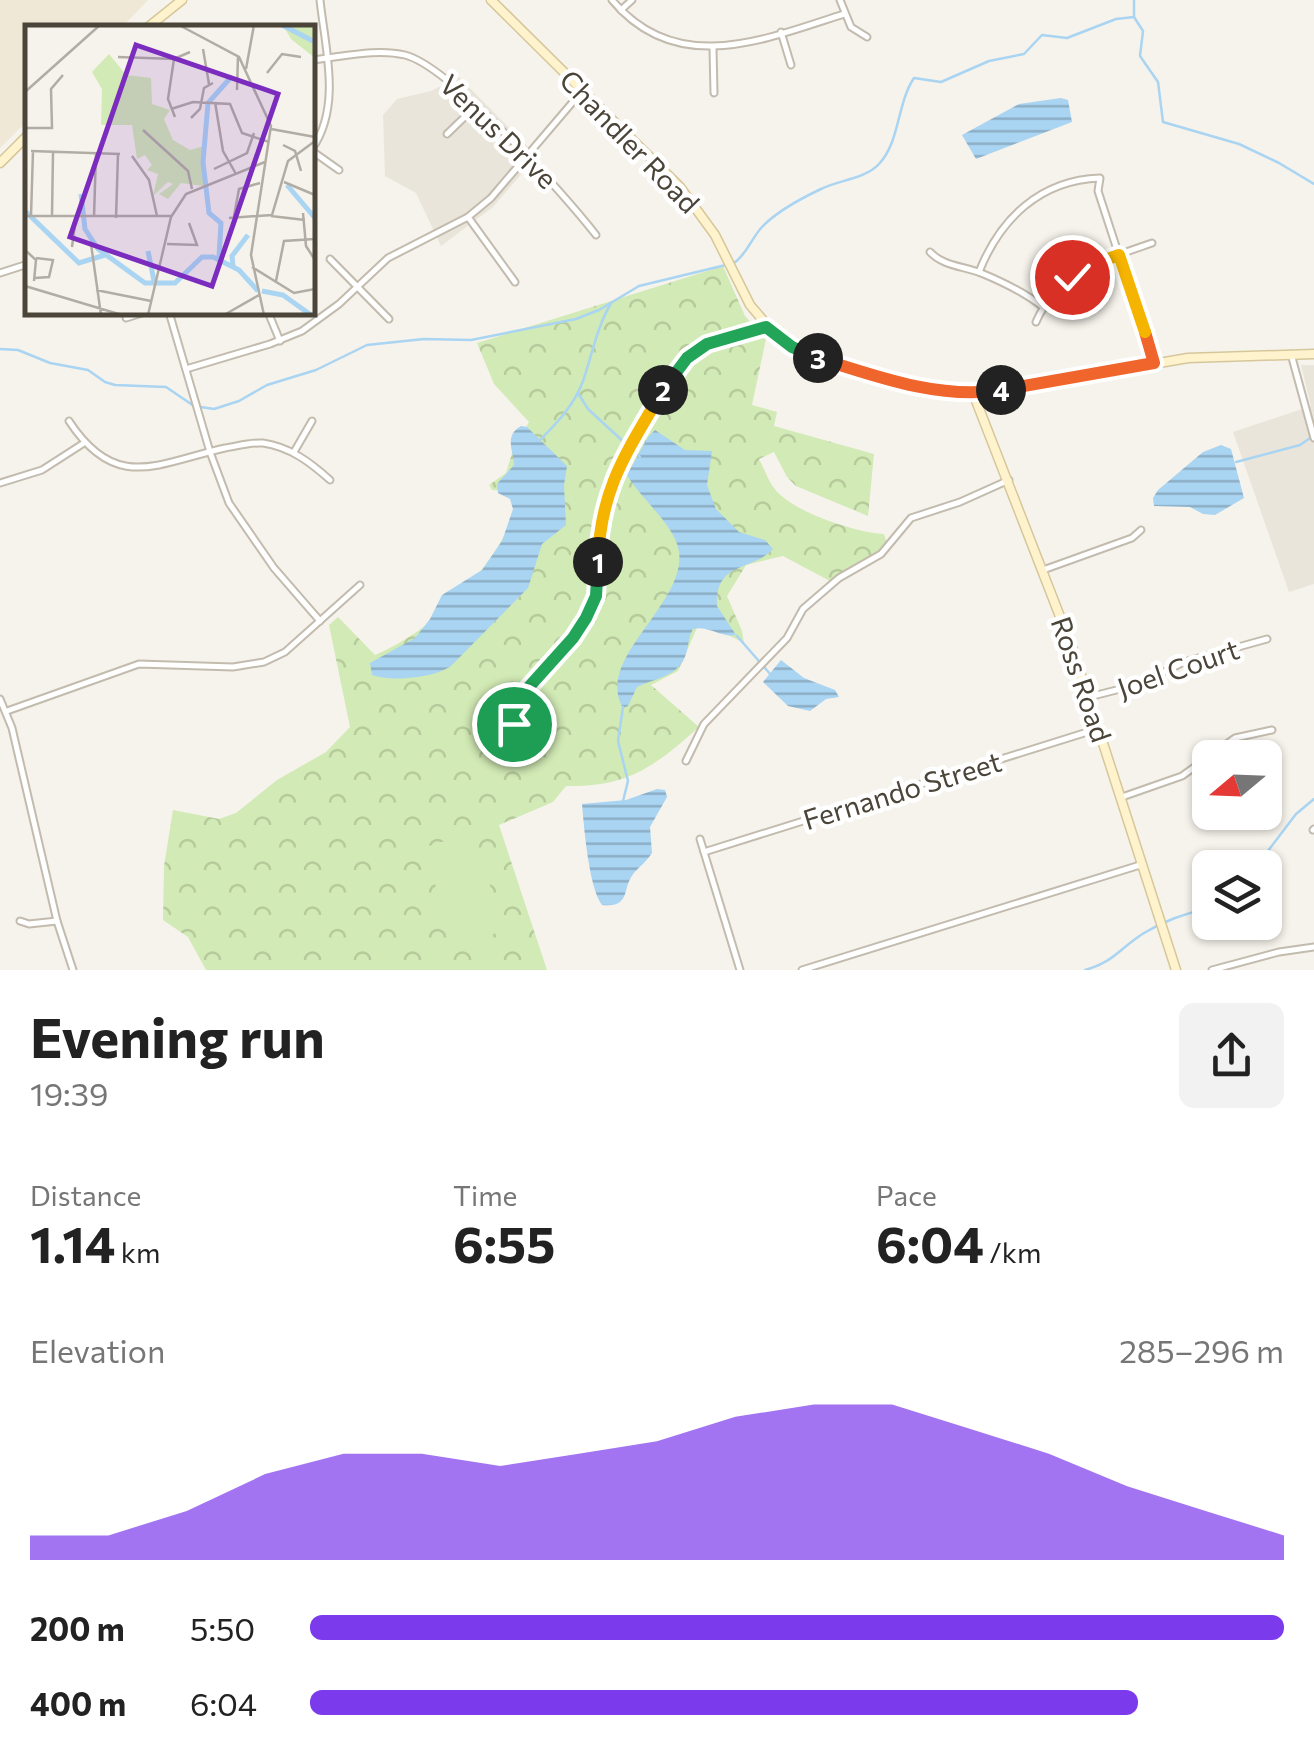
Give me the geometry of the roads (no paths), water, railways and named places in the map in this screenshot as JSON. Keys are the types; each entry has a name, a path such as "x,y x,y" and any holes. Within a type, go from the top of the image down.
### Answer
{"street":[{"path":"150,25 182,0"},
{"path":"315,142 328,110 330,78 320,0"},
{"name":"Chandler Road","path":"491,0 696,205 721,245 750,306 784,342 808,354 931,389 973,393 1188,358 1314,354"},
{"path":"612,0 642,28 666,40 713,48 844,14"},
{"path":"621,10 632,0"},
{"path":"840,0 855,32 867,37"},
{"path":"780,32 790,65"},
{"path":"713,48 714,92"},
{"name":"Venus Drive","path":"315,60 380,52 414,58 439,72 564,195 596,235"},
{"path":"186,369 280,341 316,322 388,258 468,217 491,198 583,90"},
{"path":"447,134 475,107"},
{"path":"0,163 25,137"},
{"path":"315,152 339,170"},
{"path":"979,272 996,235 1024,204 1069,184 1100,178 1098,191 1154,363"},
{"path":"468,217 515,282"},
{"path":"1036,322 1043,307 1088,266 1152,243"},
{"path":"930,252 939,260 1010,286 1043,307"},
{"path":"330,259 389,319"},
{"path":"0,273 25,265"},
{"path":"126,318 135,315"},
{"path":"170,315 210,452 232,510 274,568 320,620"},
{"path":"269,315 280,341"},
{"path":"506,749 528,688 573,638 592,607 601,516 611,480 664,389 700,348 712,341 766,327"},
{"path":"1291,354 1314,438"},
{"name":"Ross Road","path":"973,393 1100,728 1176,970"},
{"path":"69,421 84,443 113,463 138,469 259,443 294,452 330,480"},
{"path":"294,452 312,422"},
{"path":"0,483 51,465 84,443"},
{"path":"686,761 704,724 787,638 803,609 840,578 881,554 911,518 1009,480"},
{"path":"1043,570 1132,538 1141,530"},
{"path":"7,710 140,664 250,666 284,652 360,585"},
{"name":"Joel Court","path":"1089,697 1140,684 1184,662 1268,639"},
{"path":"0,699 7,710 56,921 73,970"},
{"name":"Fernando Street","path":"704,852 1100,728"},
{"path":"1122,797 1182,776 1235,738 1272,730"},
{"path":"700,839 740,970"},
{"path":"802,970 1143,864"},
{"path":"20,921 56,921"},
{"path":"1212,970 1279,952 1314,948"}],"water":[{"path":"1068,100 1072,122 976,159 962,135 1019,104"},
{"path":"521,426 527,427 567,466 566,525 542,544 528,588 451,666 412,678 372,675 370,663 415,638 442,595 482,570 502,541 513,509 510,499 498,493 497,484 514,465 511,439"},
{"path":"655,430 685,450 712,451 707,485 716,509 739,532 765,540 773,549 722,581 717,606 736,635 693,629 678,668 637,687 628,706 623,708 617,689 620,670 669,592 677,572 679,552 671,532 627,475"},
{"path":"1221,445 1231,449 1244,498 1215,515 1190,507 1154,506 1158,490 1203,452"},
{"path":"781,660 804,678 835,690 839,697 826,699 810,711 788,706 763,682"},
{"path":"665,790 667,797 650,827 652,853 630,879 622,900 602,905 590,872 582,804 626,800"}],"waterway":[{"path":"1134,0 1134,17 1143,31 1140,56 1158,82 1163,122 1239,144 1314,184"},
{"path":"0,349 18,350 50,363 88,370 115,385 166,387 194,406 214,409 239,401 267,385 316,370 367,345 424,339 471,340 576,319 639,286 734,263 762,227 782,210 821,189 873,169 891,145 914,78 941,82 989,61 1024,54 1042,35 1067,38 1116,19 1134,17"},
{"path":"540,440 565,413 580,389 611,303"},
{"path":"578,393 588,409 640,457"},
{"path":"1236,462 1300,445 1313,436"},
{"path":"737,636 771,675"},
{"path":"623,707 618,741 628,781 623,801"},
{"path":"1269,850 1296,814 1314,799"},
{"path":"1085,970 1110,959 1160,924 1192,913"}]}
